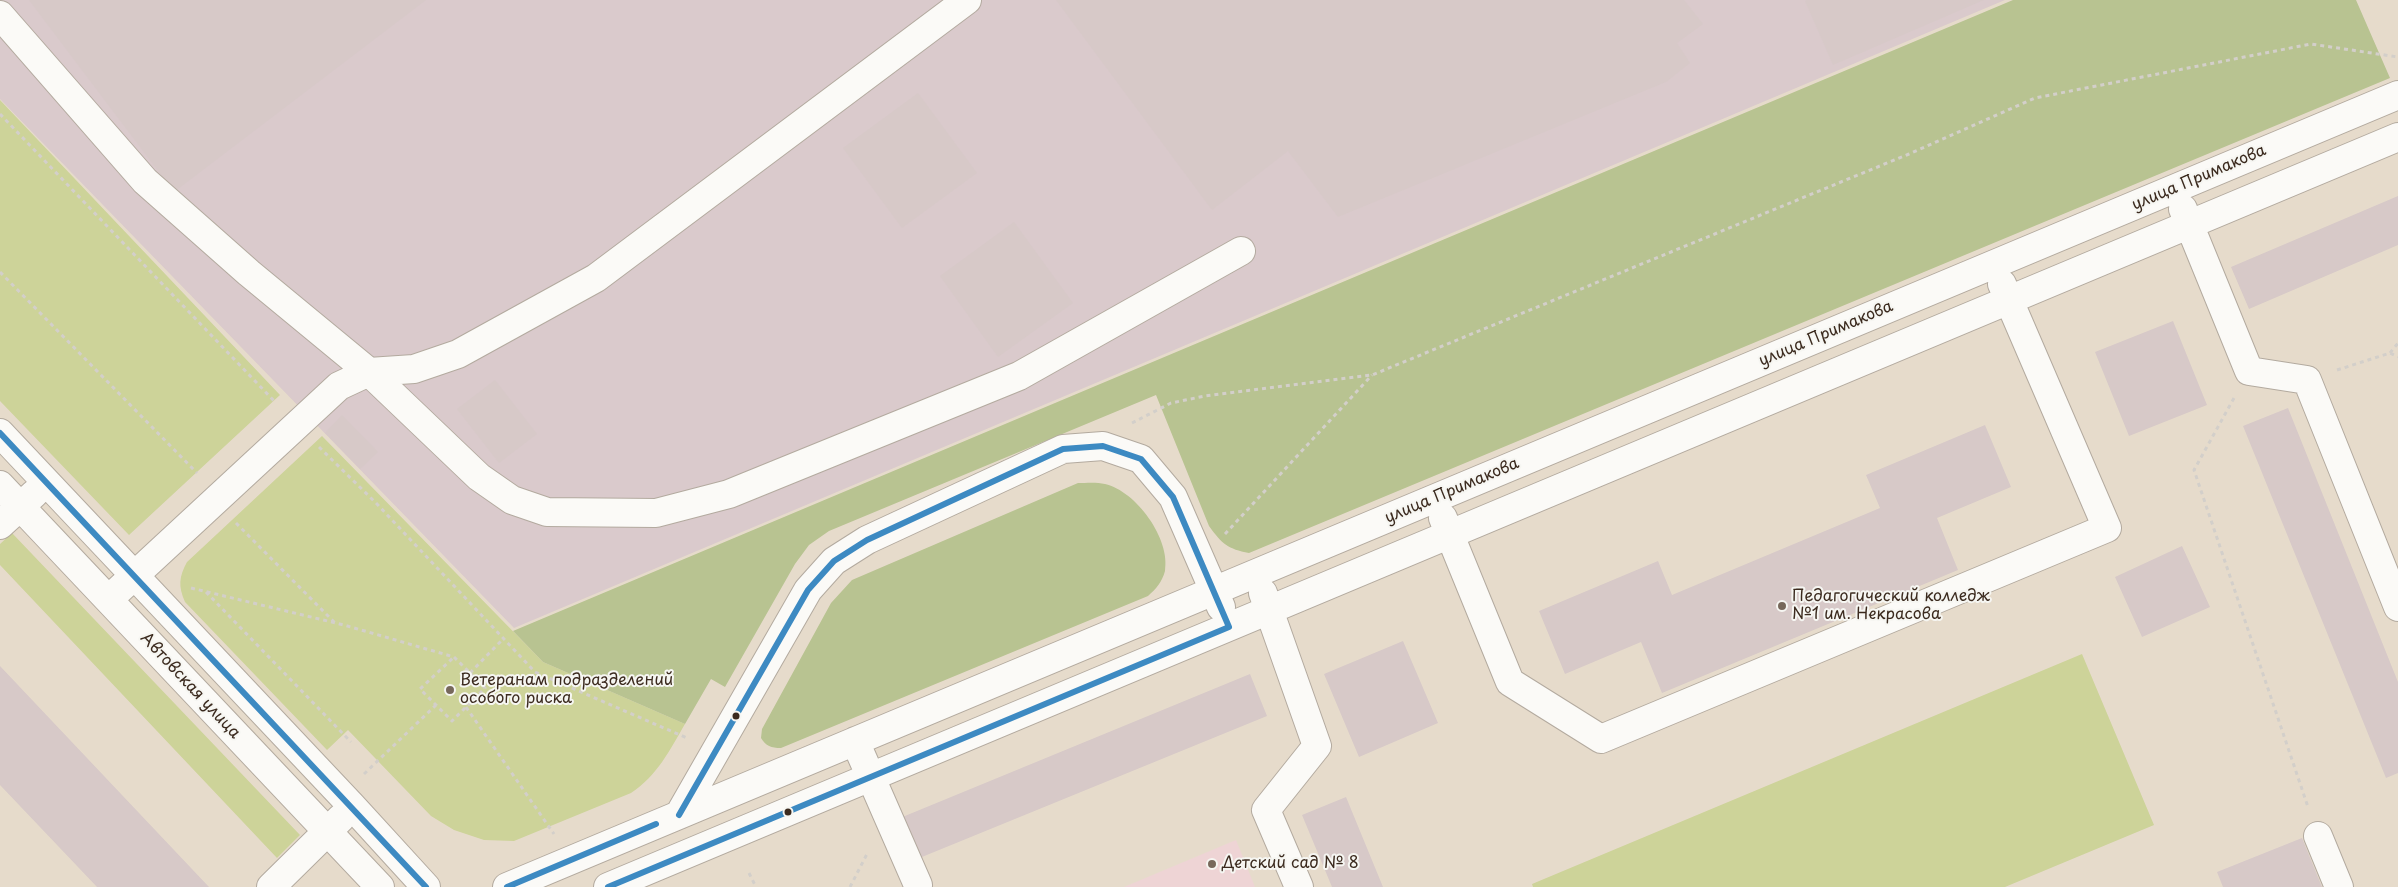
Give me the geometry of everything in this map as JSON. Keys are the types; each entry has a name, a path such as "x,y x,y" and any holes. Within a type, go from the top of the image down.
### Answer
{"street":[{"path":"108,599 296,424 340,386 369,372 414,369 458,354 596,278 967,0"},
{"path":"0,15 145,181 249,273 369,372 479,477 512,500 546,512 656,513 729,494 1019,376 1241,251"},
{"name":"улица Примакова","path":"506,887 2398,95"},
{"path":"608,887 2398,137"},
{"path":"2174,189 2249,371 2307,380 2398,607"},
{"path":"1435,498 1510,682 1601,739 2088,536 2107,528 1994,264"},
{"path":"0,434 352,806 426,887"},
{"path":"679,815 808,590 834,561 867,540 1063,449 1103,446 1141,459 1173,497 1229,627"},
{"path":"0,525 46,482"},
{"name":"Автовская улица","path":"0,485 380,887"},
{"path":"1255,574 1270,610 1317,746 1266,810 1298,887"},
{"path":"855,741 918,886"},
{"path":"271,887 352,806"},
{"path":"2314,825 2340,887"}],"path":[{"path":"1164,406 1206,396 1372,375 1908,154 2035,98 2311,44 2398,57"},
{"path":"0,114 296,424 376,503 535,672 688,739"},
{"path":"0,272 198,474"},
{"path":"2307,380 2390,353 2398,343"},
{"path":"2390,353 2398,357"},
{"path":"1201,560 1372,375"},
{"path":"2237,393 2194,470 2314,825"},
{"path":"233,520 335,623"},
{"path":"183,586 335,623 454,657 485,688 452,721 420,689 454,657"},
{"path":"206,591 350,742"},
{"path":"470,673 503,638"},
{"path":"368,770 436,705"},
{"path":"466,707 555,834"},
{"path":"850,887 872,844"},
{"path":"750,873 756,887"}],"shaded area":[{"path":"0,0 2005,0 514,628 0,99"},
{"name":"Детский сад № 8","path":"1236,840 1255,887 1124,887"}],"green space":[{"path":"2013,0 2356,0 2390,78 1249,553 1226,545 1209,526 1156,395 829,531 809,545 795,564 725,687 711,679 685,724 543,662 513,631"},
{"path":"0,100 280,395 129,535 0,401"},
{"path":"322,436 543,662 685,724 656,771 648,779 631,793 514,841 484,840 454,830 431,816 348,730 327,750 185,602 180,582 187,562"},
{"path":"1078,483 1102,483 1117,488 1139,506 1149,518 1163,545 1165,571 1156,588 1148,596 781,748 774,748 763,741 761,738 762,729 831,603 852,580"},
{"path":"12,533 300,835 277,858 0,565 0,544"},
{"path":"2082,654 2154,825 2005,887 1533,887 1532,884"}],"building":[{"path":"29,0 426,0 174,192"},
{"path":"1056,0 1684,0 1703,24 1677,43 1690,63 1666,82 1338,217 1288,151 1212,210"},
{"path":"1807,0 1984,0 1833,65 1805,1"},
{"path":"918,93 977,173 902,228 843,148"},
{"path":"2398,196 2398,245 2249,309 2231,267"},
{"path":"1014,222 1073,303 998,357 940,276"},
{"path":"2173,321 2207,405 2129,436 2095,352"},
{"path":"495,380 537,434 499,463 457,409"},
{"path":"2288,408 2398,682 2398,773 2386,778 2243,426"},
{"path":"342,415 378,452 360,469 325,433"},
{"path":"1985,425 2011,487 1937,518 1958,570 1662,693 1641,642 1565,674 1539,611 1658,561 1672,595 1880,508 1866,475"},
{"path":"2182,546 2210,607 2142,637 2115,577"},
{"path":"1403,641 1438,723 1359,757 1324,674"},
{"path":"0,666 209,887 97,887 0,785"},
{"path":"1250,674 1267,716 917,859 900,818"},
{"path":"1346,797 1383,887 1332,887 1302,815"},
{"path":"2302,838 2322,887 2223,887 2217,872"}],"transit line":[{"path":"0,433 426,887"},
{"path":"679,815 808,590 834,561 867,540 1063,449 1103,446 1141,459 1173,497 1229,627"},
{"path":"608,887 1229,627"},
{"path":"507,887 656,824"}],"place":[{"name":"Педагогический колледж №1 им. Некрасова","path":"1782,606"},
{"name":"Ветеранам подразделений особого риска","path":"450,690"},
{"name":"Детский сад № 8","path":"1212,864"}]}
